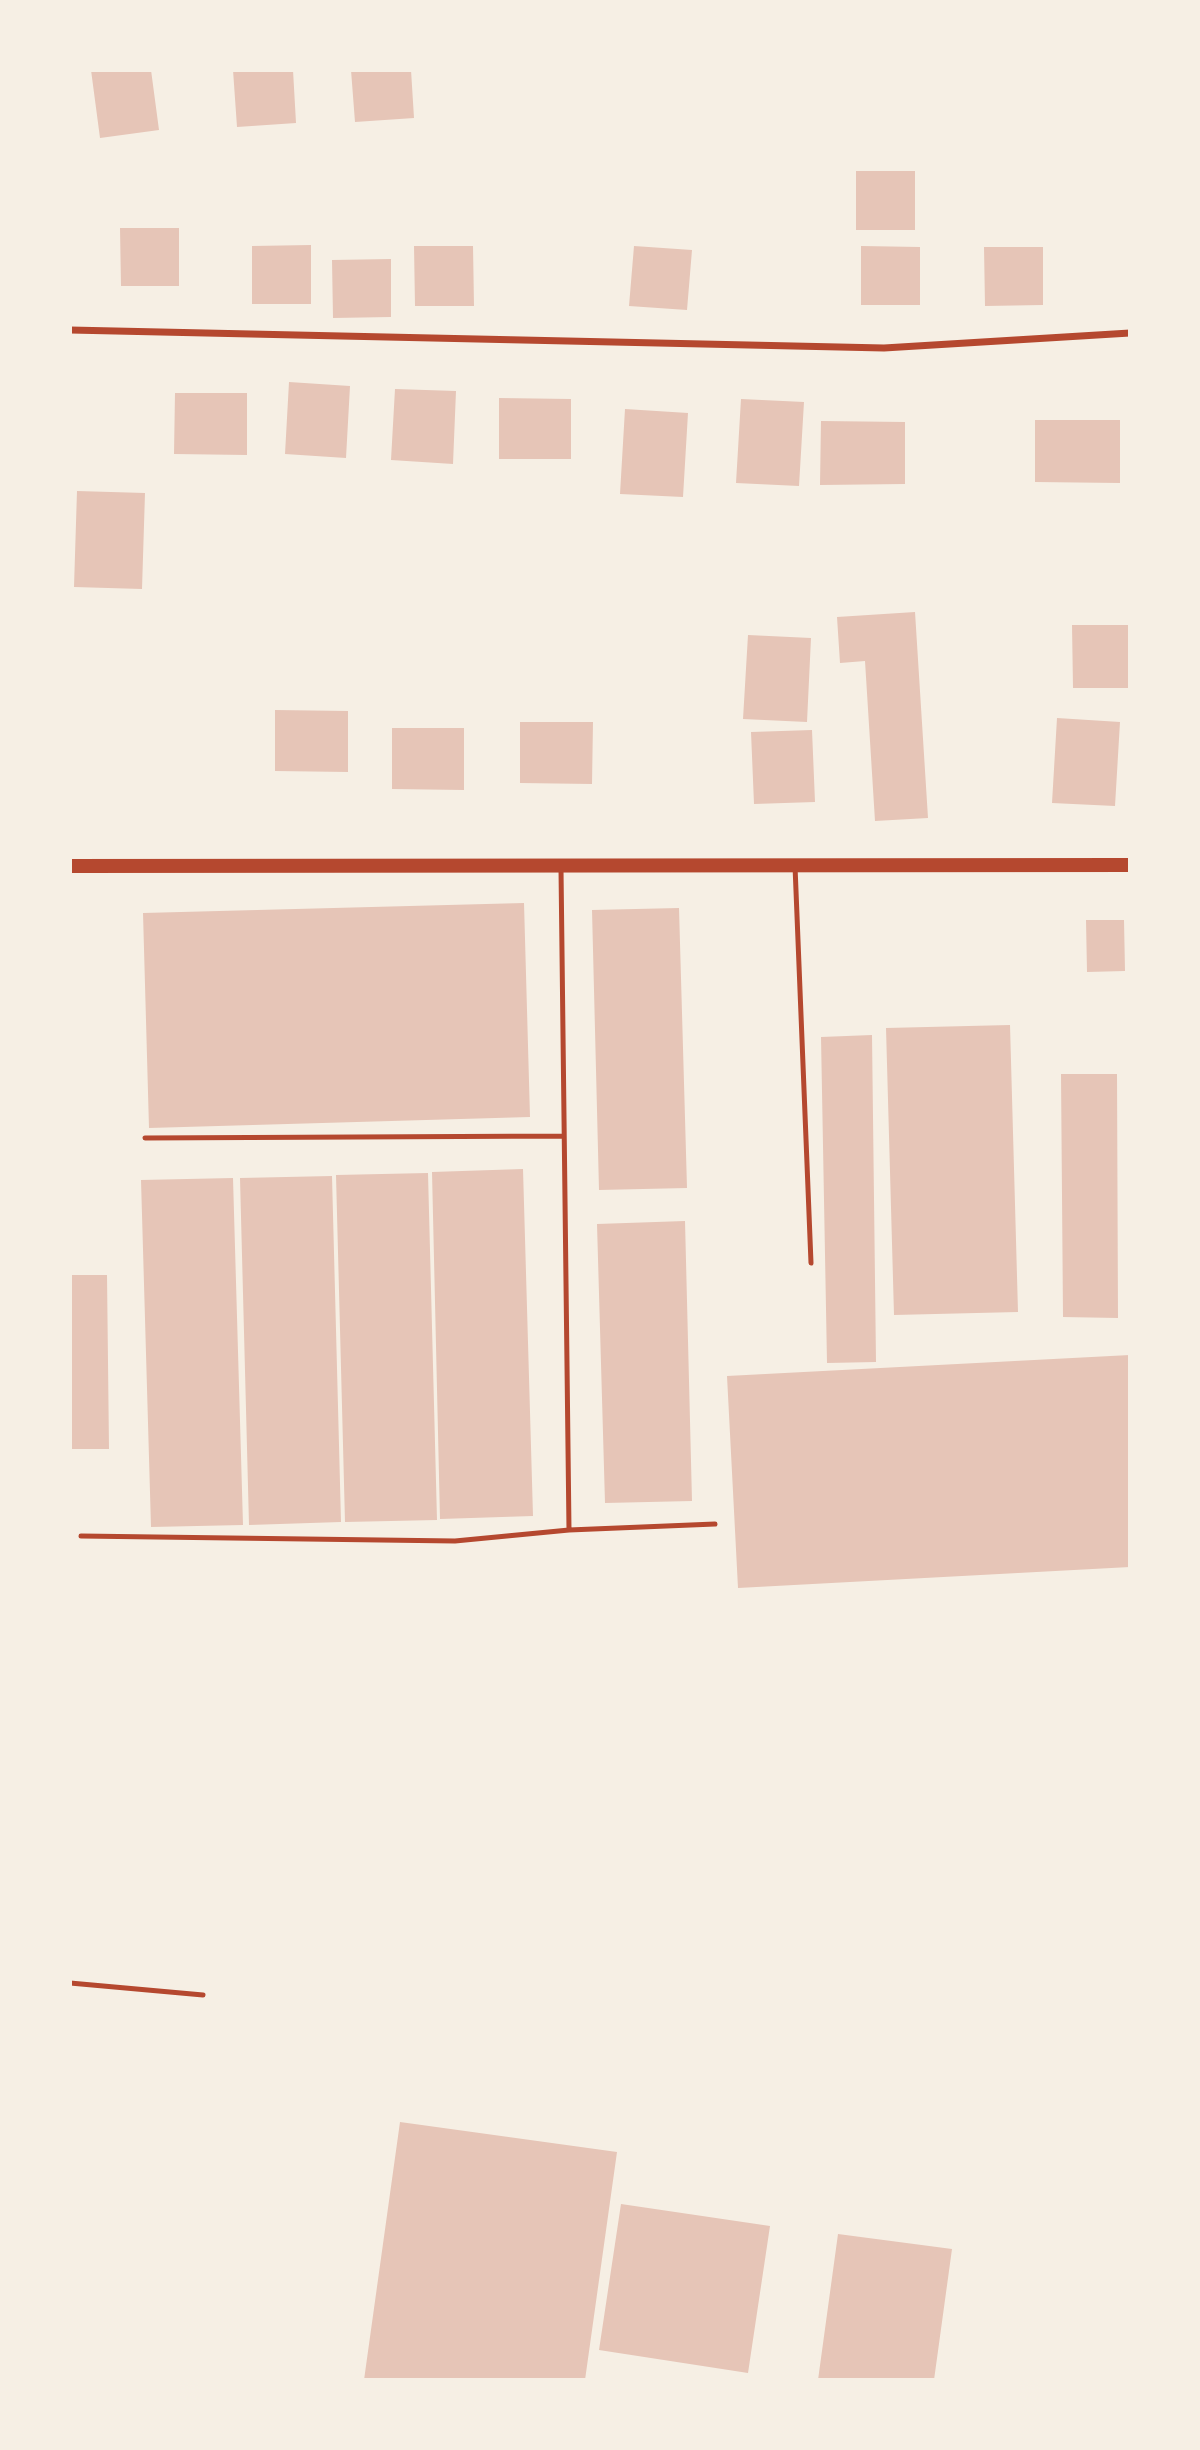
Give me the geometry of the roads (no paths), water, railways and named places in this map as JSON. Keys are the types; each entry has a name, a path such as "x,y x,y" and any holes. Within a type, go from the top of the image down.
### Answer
{"main road":[{"path":"70,866 1130,865"}],"street":[{"path":"70,330 884,348 1130,333"}],"lane":[{"path":"561,865 569,1530"},
{"path":"795,866 811,1263"},
{"path":"145,1138 564,1136"},
{"path":"80,1536 455,1541 569,1530 715,1524"},
{"path":"70,1983 203,1996"}]}
